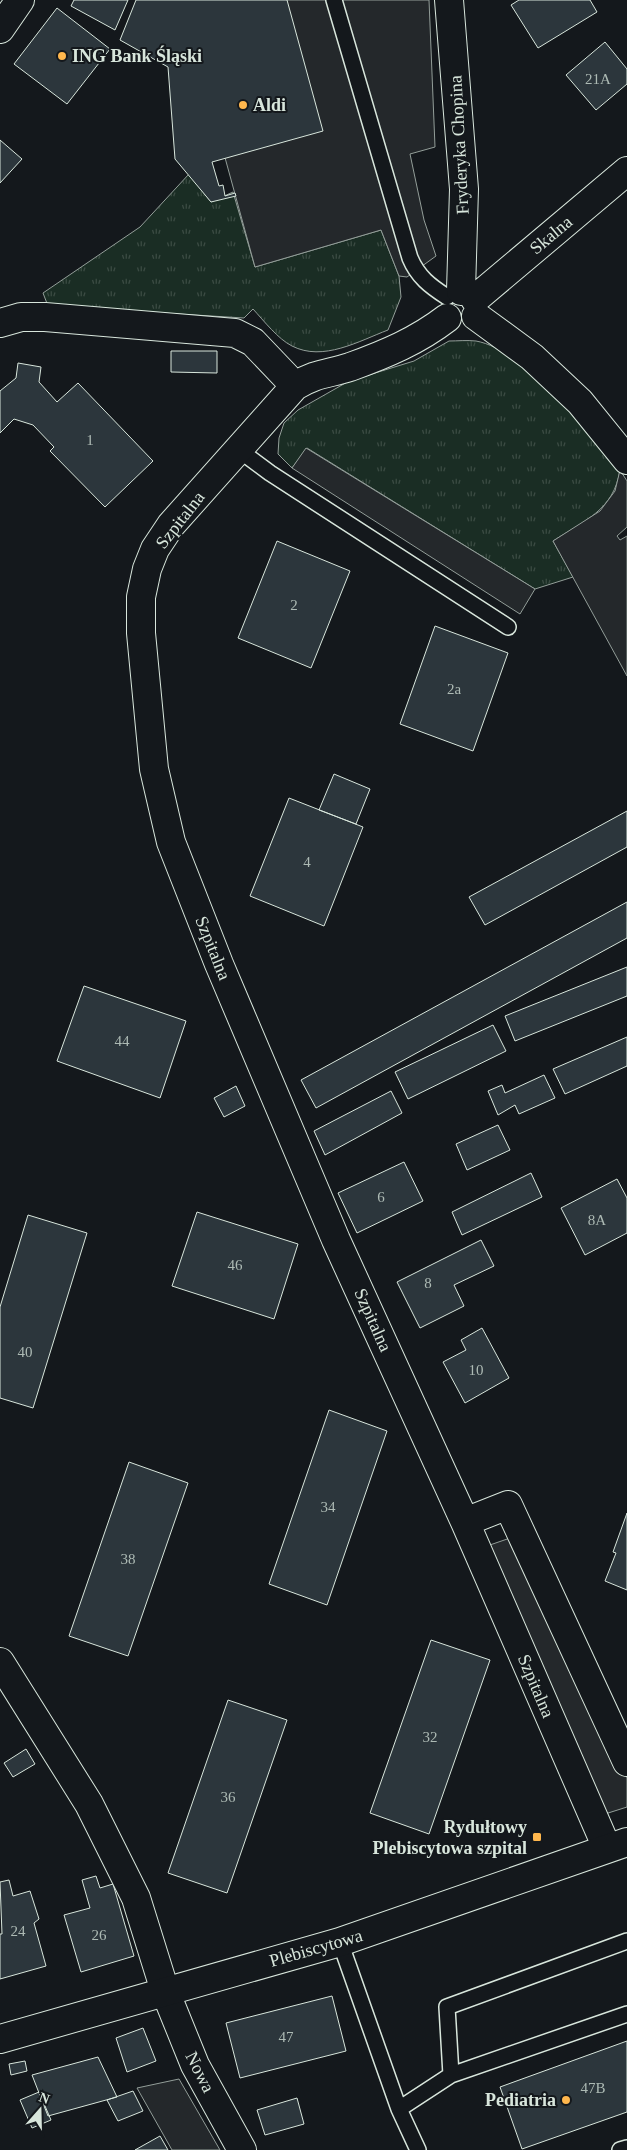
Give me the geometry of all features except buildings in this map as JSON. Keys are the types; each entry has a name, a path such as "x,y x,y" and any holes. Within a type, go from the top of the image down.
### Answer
{"street":[{"path":"0,29 20,0"},
{"name":"Fryderyka Chopina","path":"449,0 464,189 461,304"},
{"name":"Skalna","path":"461,304 627,171"},
{"path":"461,304 532,357 580,402 627,460"},
{"name":"Szpitalna","path":"461,304 423,336 401,348 348,368 312,376 295,386 170,525 155,549 147,569 141,597 141,633 154,769 171,842 219,964 336,1240 465,1522 617,1846"},
{"path":"0,323 21,317 45,317 234,332 253,342 295,386"},
{"path":"465,1522 508,1505 627,1762"},
{"name":"Nowa","path":"0,1662 89,1804 136,1898 165,1991 195,2066 242,2150"},
{"name":"Plebiscytowa","path":"0,2039 340,1942 617,1846"}],"lane":[{"path":"334,0 415,271 425,282 461,304"},
{"path":"239,450 270,473 508,627"},
{"path":"451,2075 447,2007 627,1941"},
{"path":"340,1942 400,2109 418,2150"},
{"path":"400,2109 451,2075 627,2014"},
{"path":"620,2150 627,2148"}],"green space":[{"path":"189,174 211,202 233,192 255,267 381,230 399,276 401,297 388,330 341,348 316,352 304,350 287,343 253,309 244,318 48,306 43,293 140,227"},
{"path":"449,341 476,341 495,348 515,360 554,395 620,470 617,484 604,505 596,513 553,541 573,577 535,589 307,448 292,468 278,454 279,438 284,423 298,410 349,381 414,361"}],"shaded area":[{"path":"286,0 429,0 435,147 410,154 424,220 436,256 407,277 399,276 381,230 255,267 224,154"},
{"path":"306,448 535,589 520,614 292,468"},
{"path":"620,470 627,481 627,527 617,536 620,540 627,536 627,676 553,541 600,511 615,491"},
{"path":"516,1536 627,1778 627,1807 605,1814 484,1547"},
{"path":"179,2079 220,2150 172,2150 137,2088"}],"place":[{"name":"ING Bank Śląski","path":"62,56"},
{"name":"Aldi","path":"243,105"},
{"name":"Rydułtowy Plebiscytowa szpital","path":"537,1837"},
{"name":"Pediatria","path":"566,2100"}]}
